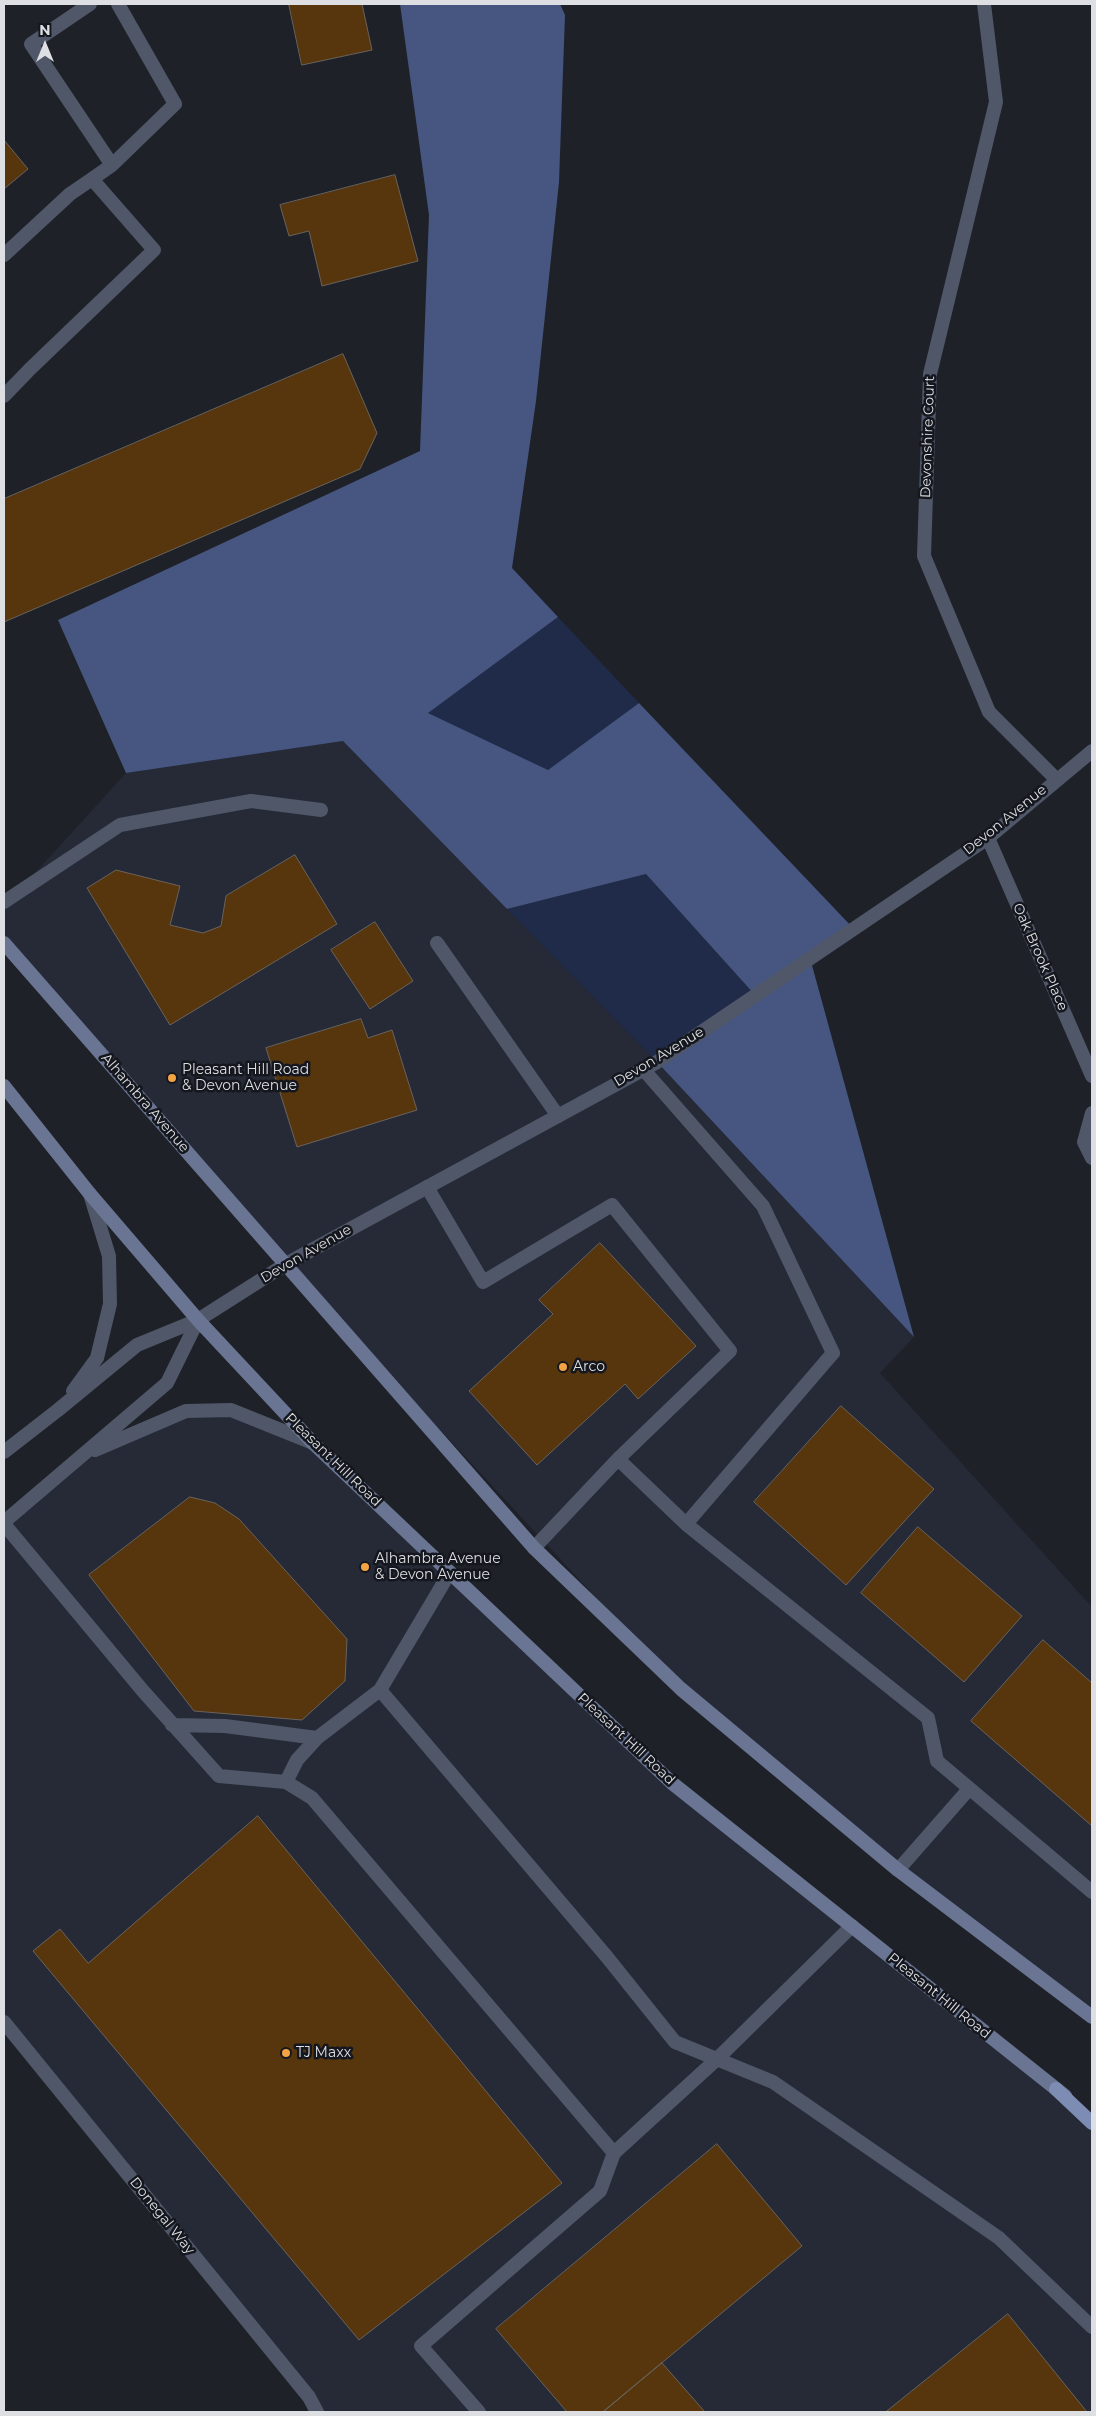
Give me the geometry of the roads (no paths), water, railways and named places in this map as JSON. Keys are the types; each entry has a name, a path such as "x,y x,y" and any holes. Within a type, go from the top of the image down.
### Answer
{"main road":[{"name":"Alhambra Avenue","path":"4,942 286,1264"},
{"path":"4,1086 90,1194 198,1320"},
{"path":"286,1264 534,1548 681,1689 898,1870 1092,2017"},
{"name":"Pleasant Hill Road","path":"198,1320 313,1443 672,1783 1056,2089 1092,2115"},
{"path":"1056,2089 1092,2124"}],"street":[{"path":"90,4 31,44 112,165"},
{"path":"4,255 70,194 112,165 176,104 118,4"},
{"name":"Devonshire Court","path":"984,4 996,102 930,374 924,556 989,712 1056,779"},
{"path":"4,396 154,250 92,179"},
{"name":"Devon Avenue","path":"4,1452 137,1345 198,1320 286,1264 643,1068 988,838 1056,779 1092,751"},
{"path":"4,902 120,825 251,801 321,810"},
{"name":"Oak Brook Place","path":"988,838 1092,1076"},
{"path":"437,943 558,1116"},
{"path":"643,1068 762,1206 833,1354 686,1524"},
{"path":"1092,1113 1084,1142 1092,1158"},
{"path":"427,1187 483,1282 612,1205 730,1351 618,1459 534,1548"},
{"name":"Devon Avenue","path":"58,1410 98,1358 110,1304 109,1256 90,1194"},
{"path":"198,1320 167,1383 4,1523 172,1725 219,1776 286,1782 312,1798 318,1804 614,2153"},
{"path":"83,1455 186,1411 231,1410 313,1443"},
{"path":"618,1459 686,1524 928,1718 937,1762 1092,1892"},
{"path":"286,1782 297,1760 318,1738 380,1690 450,1572"},
{"path":"380,1690 607,1957 675,2042 773,2082 999,2238 1092,2327"},
{"path":"172,1725 225,1726 318,1738"},
{"path":"898,1870 969,1789"},
{"path":"479,2412 421,2346 600,2191 614,2153 717,2059 852,1926"},
{"name":"Donegal Way","path":"4,2022 309,2397 317,2412"}],"place":[{"name":"Pleasant Hill Road & Devon Avenue","path":"172,1078"},
{"name":"Arco","path":"563,1367"},
{"name":"Alhambra Avenue & Devon Avenue","path":"365,1567"},
{"name":"TJ Maxx","path":"286,2053"}]}
